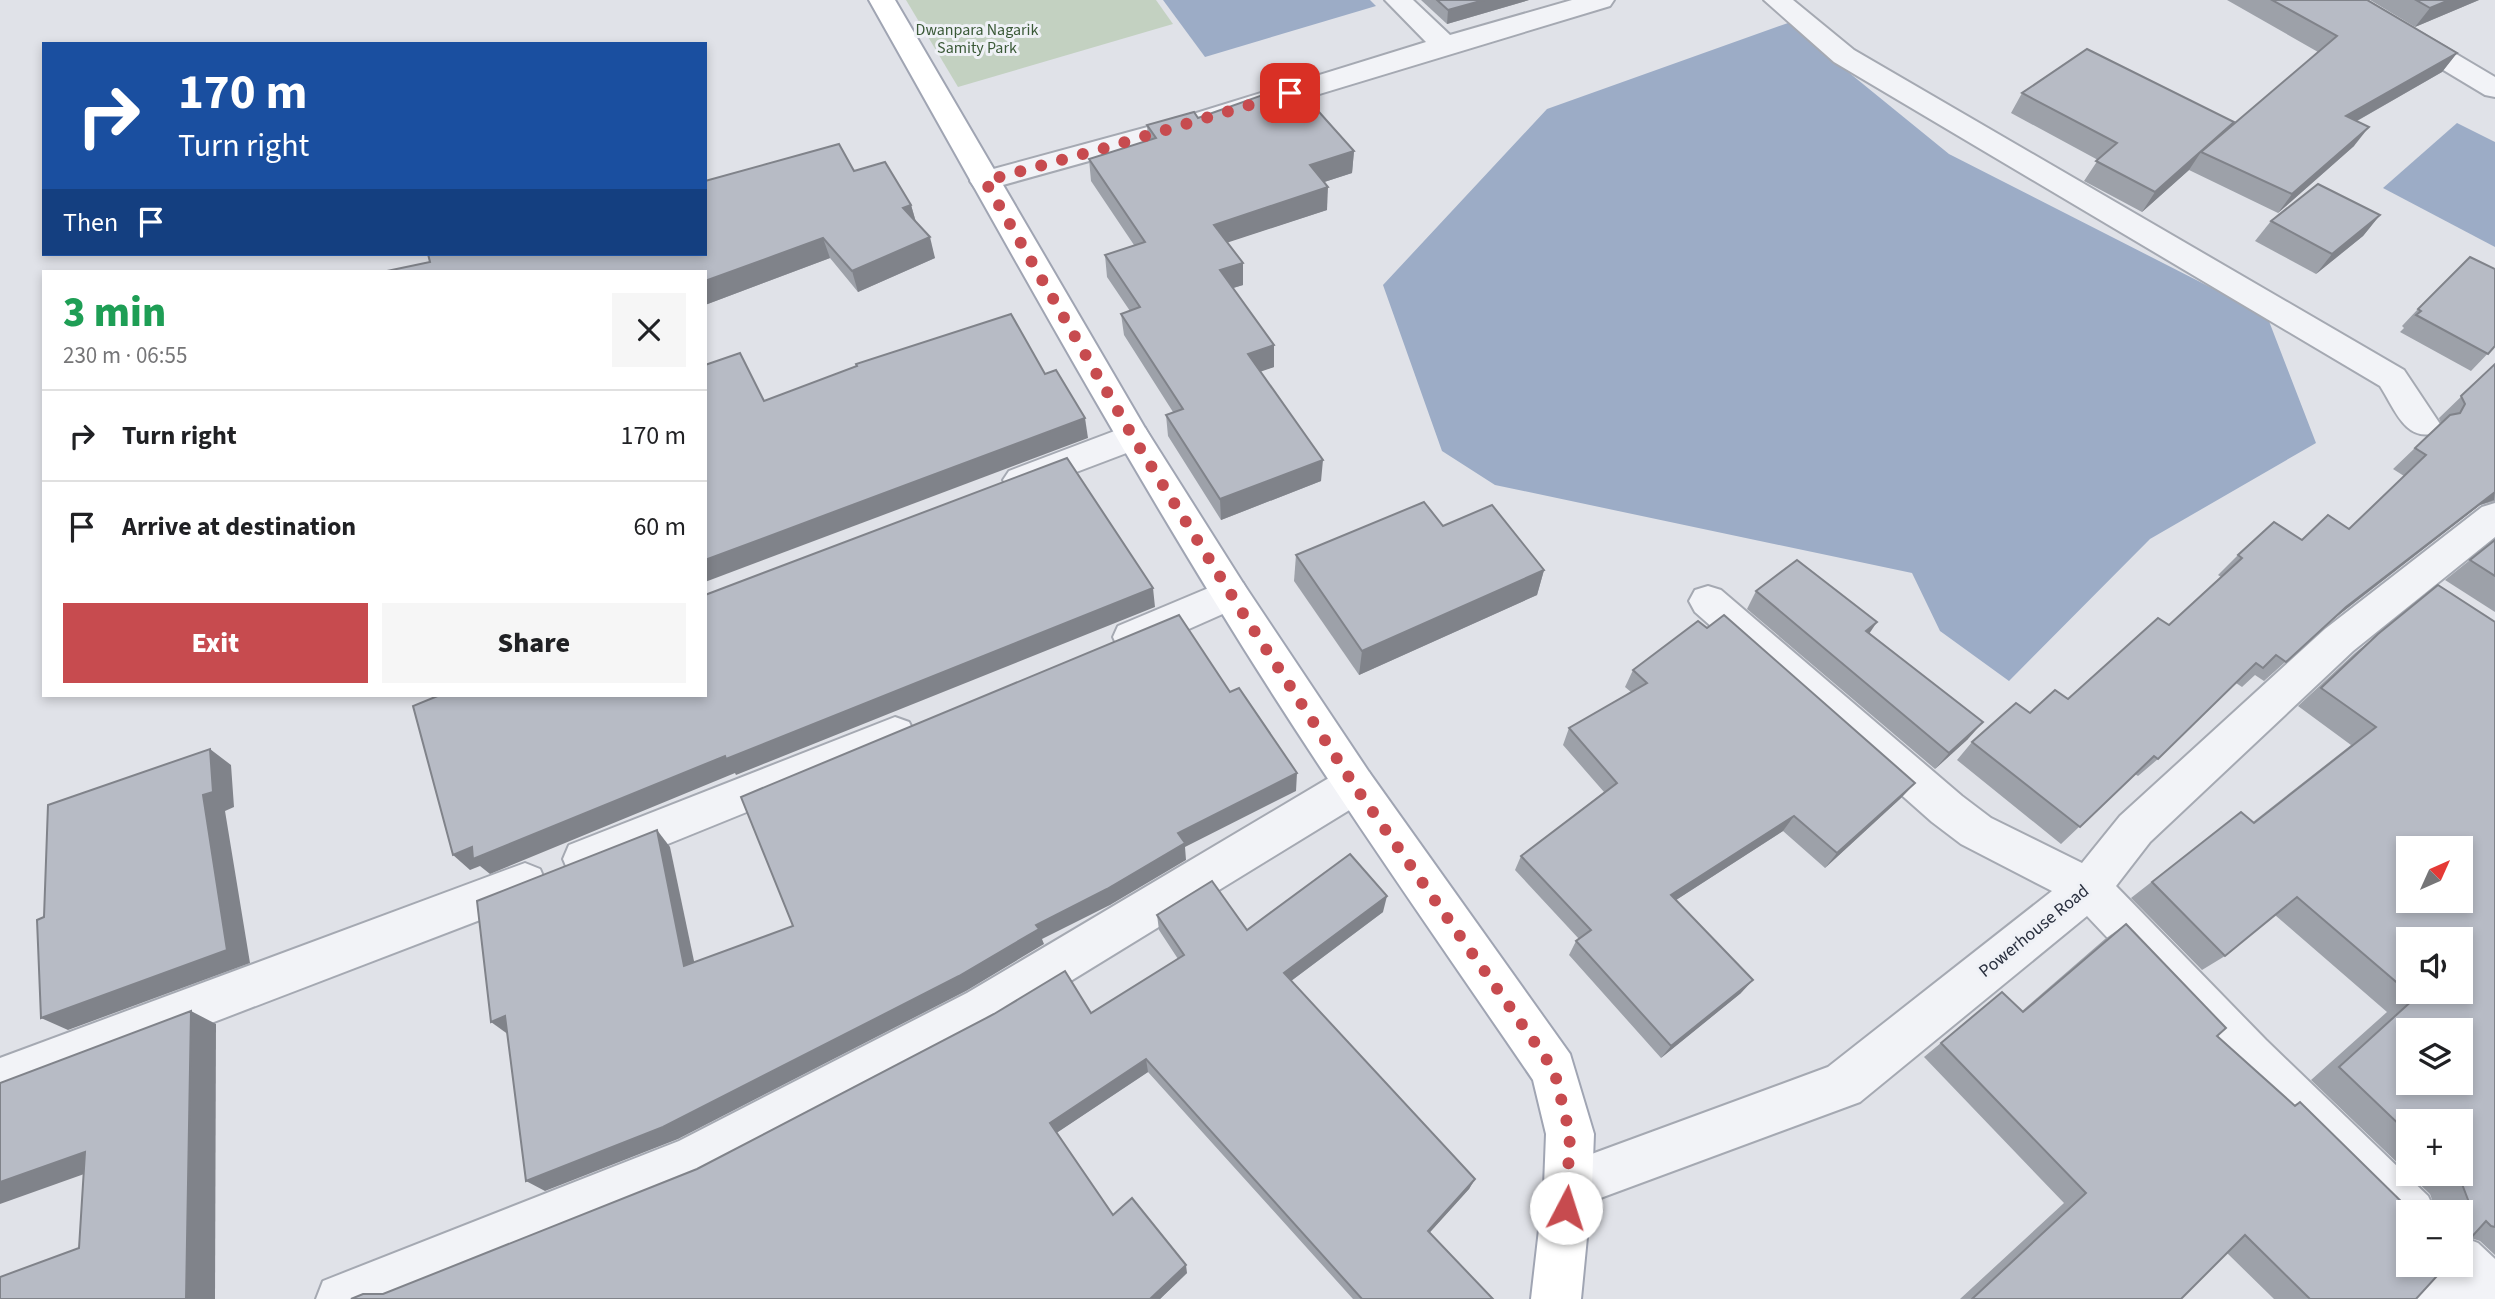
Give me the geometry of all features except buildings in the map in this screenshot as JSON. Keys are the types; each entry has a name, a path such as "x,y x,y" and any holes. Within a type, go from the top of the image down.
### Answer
{"main road":[{"path":"882,0 1133,437 1230,594 1354,785 1554,1070 1570,1135 1569,1186 1556,1299"}],"street":[{"path":"1398,0 1445,44"},
{"path":"985,181 1175,128 1445,44 1601,0"},
{"path":"1777,0 1844,56 2392,378 2423,424"},
{"path":"2346,0 2495,89"},
{"path":"990,492 1133,437"},
{"name":"Powerhouse Road","path":"1569,1186 1843,1085 2089,888 2135,829 2339,640 2428,591 2495,517"},
{"path":"1094,653 1230,594"},
{"path":"1708,601 1947,810 1976,831 2089,888 2250,1056 2398,1200"},
{"path":"0,1081 503,892 927,720"},
{"path":"341,1299 693,1160 983,1009 1354,785"}],"green space":[{"name":"Dwanpara Nagarik Samity Park","path":"906,0 1156,0 1173,24 958,87"}],"water":[{"path":"1163,0 1370,0 1376,6 1205,57"},
{"path":"1788,23 1949,154 2267,316 2316,443 2150,539 2009,681 1940,631 1912,573 1495,485 1442,451 1383,285 1547,109"},
{"path":"2457,123 2495,142 2495,247 2383,188"}],"route":[{"path":"1290,93 1187,125 985,181 1133,437 1244,615 1354,785 1554,1070 1570,1135 1566,1208"}]}
